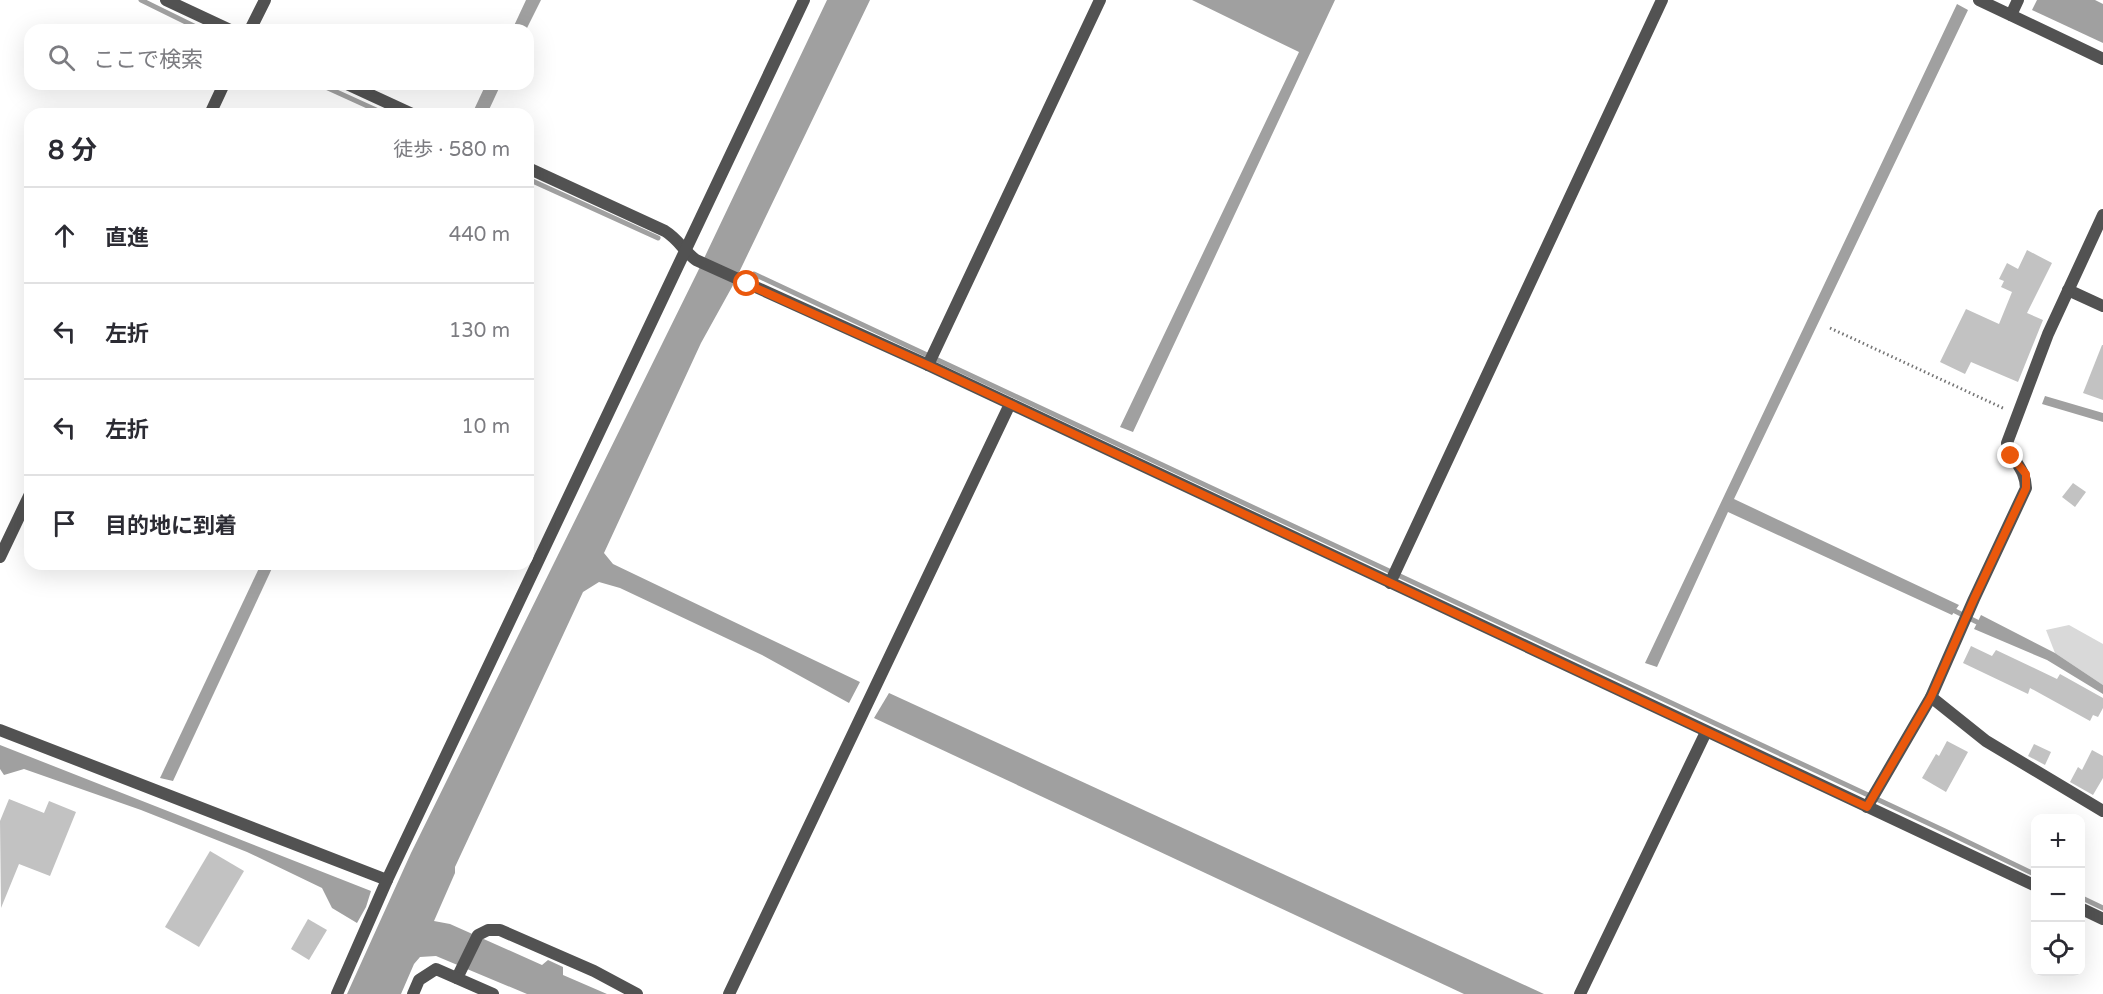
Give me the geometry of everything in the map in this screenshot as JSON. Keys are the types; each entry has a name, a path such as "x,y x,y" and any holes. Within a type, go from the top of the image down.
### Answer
{"street":[{"path":"166,0 217,24"},
{"path":"253,24 265,0"},
{"path":"534,570 804,0"},
{"path":"927,365 1100,0"},
{"path":"1390,583 1662,0"},
{"path":"1979,0 2103,58"},
{"path":"2012,15 2018,0"},
{"path":"213,108 222,90"},
{"path":"360,90 399,108"},
{"path":"534,171 665,231 676,238 685,251 696,260 927,365 2031,884"},
{"path":"1867,807 1931,697 2026,488 2026,474 2011,456 2007,443 2048,334 2103,215"},
{"path":"2068,290 2103,306"},
{"path":"729,994 1010,404"},
{"path":"0,557 24,507"},
{"path":"337,994 387,880 534,570"},
{"path":"1931,697 1986,741 2103,811"},
{"path":"0,730 387,880"},
{"path":"1580,994 1706,732"},
{"path":"2085,910 2103,919"},
{"path":"459,975 478,935 488,930 500,930 637,994"},
{"path":"413,994 419,980 436,969 459,975 493,994"}],"path":[{"path":"1830,328 2017,415"}],"shaded area":[{"path":"526,0 541,0 529,24 515,24"},
{"path":"827,0 870,0 732,287 701,343 604,553 613,564 860,682 849,703 762,655 620,588 599,582 583,592 455,867 455,873 434,921 450,924 542,965 548,960 563,967 563,975 607,994 527,994 436,956 420,957 414,964 401,994 347,994 411,853 698,271"},
{"path":"1192,0 1335,0 1133,432 1120,427 1299,52"},
{"path":"2037,0 2095,0 2103,4 2103,43 2032,10"},
{"path":"1957,4 1968,10 1734,499 1959,605 1952,615 1728,512 1657,667 1645,663"},
{"path":"483,90 498,90 490,108 475,108"},
{"path":"2045,396 2103,413 2103,422 2042,404"},
{"path":"258,570 271,570 173,781 160,778"},
{"path":"1981,615 2055,653 2103,685 2103,694 2047,660 1974,629"},
{"path":"2069,625 2103,644 2103,685 2055,653 2046,630"},
{"path":"889,693 1544,994 1464,994 874,718"},
{"path":"0,745 371,891 366,907 357,923 332,908 322,888 247,852 141,810 24,769 4,775 0,769"}],"building":[{"path":"2027,250 2052,263 2027,313 2043,320 2018,382 1971,362 1965,374 1940,362 1966,309 1999,324 2012,292 2001,287 2004,281 1999,279 2007,263 2018,269"},
{"path":"2103,345 2103,400 2083,393"},
{"path":"2073,483 2086,492 2075,507 2062,497"},
{"path":"1971,646 1992,656 1996,650 2057,679 2060,674 2103,698 2103,708 2098,717 2093,715 2090,721 2030,688 2028,694 1963,663"},
{"path":"1947,741 1968,752 1946,792 1922,778 1936,754 1939,756"},
{"path":"2034,744 2051,752 2045,765 2028,756"},
{"path":"2092,750 2103,756 2103,778 2093,795 2070,782 2078,767 2082,770"},
{"path":"9,799 44,813 49,801 76,812 50,876 19,864 1,908 0,821"},
{"path":"210,851 244,871 199,947 165,927"},
{"path":"308,919 327,930 309,960 291,949"}],"waterway":[{"path":"141,0 190,24"},
{"path":"332,90 372,108"},
{"path":"534,182 658,238"},
{"path":"754,274 2031,873"},
{"path":"1955,611 1977,622"},
{"path":"2085,899 2103,908"}],"route":[{"path":"747,284 927,365 1867,807 1931,697 2026,488 2026,474 2011,456"}]}
